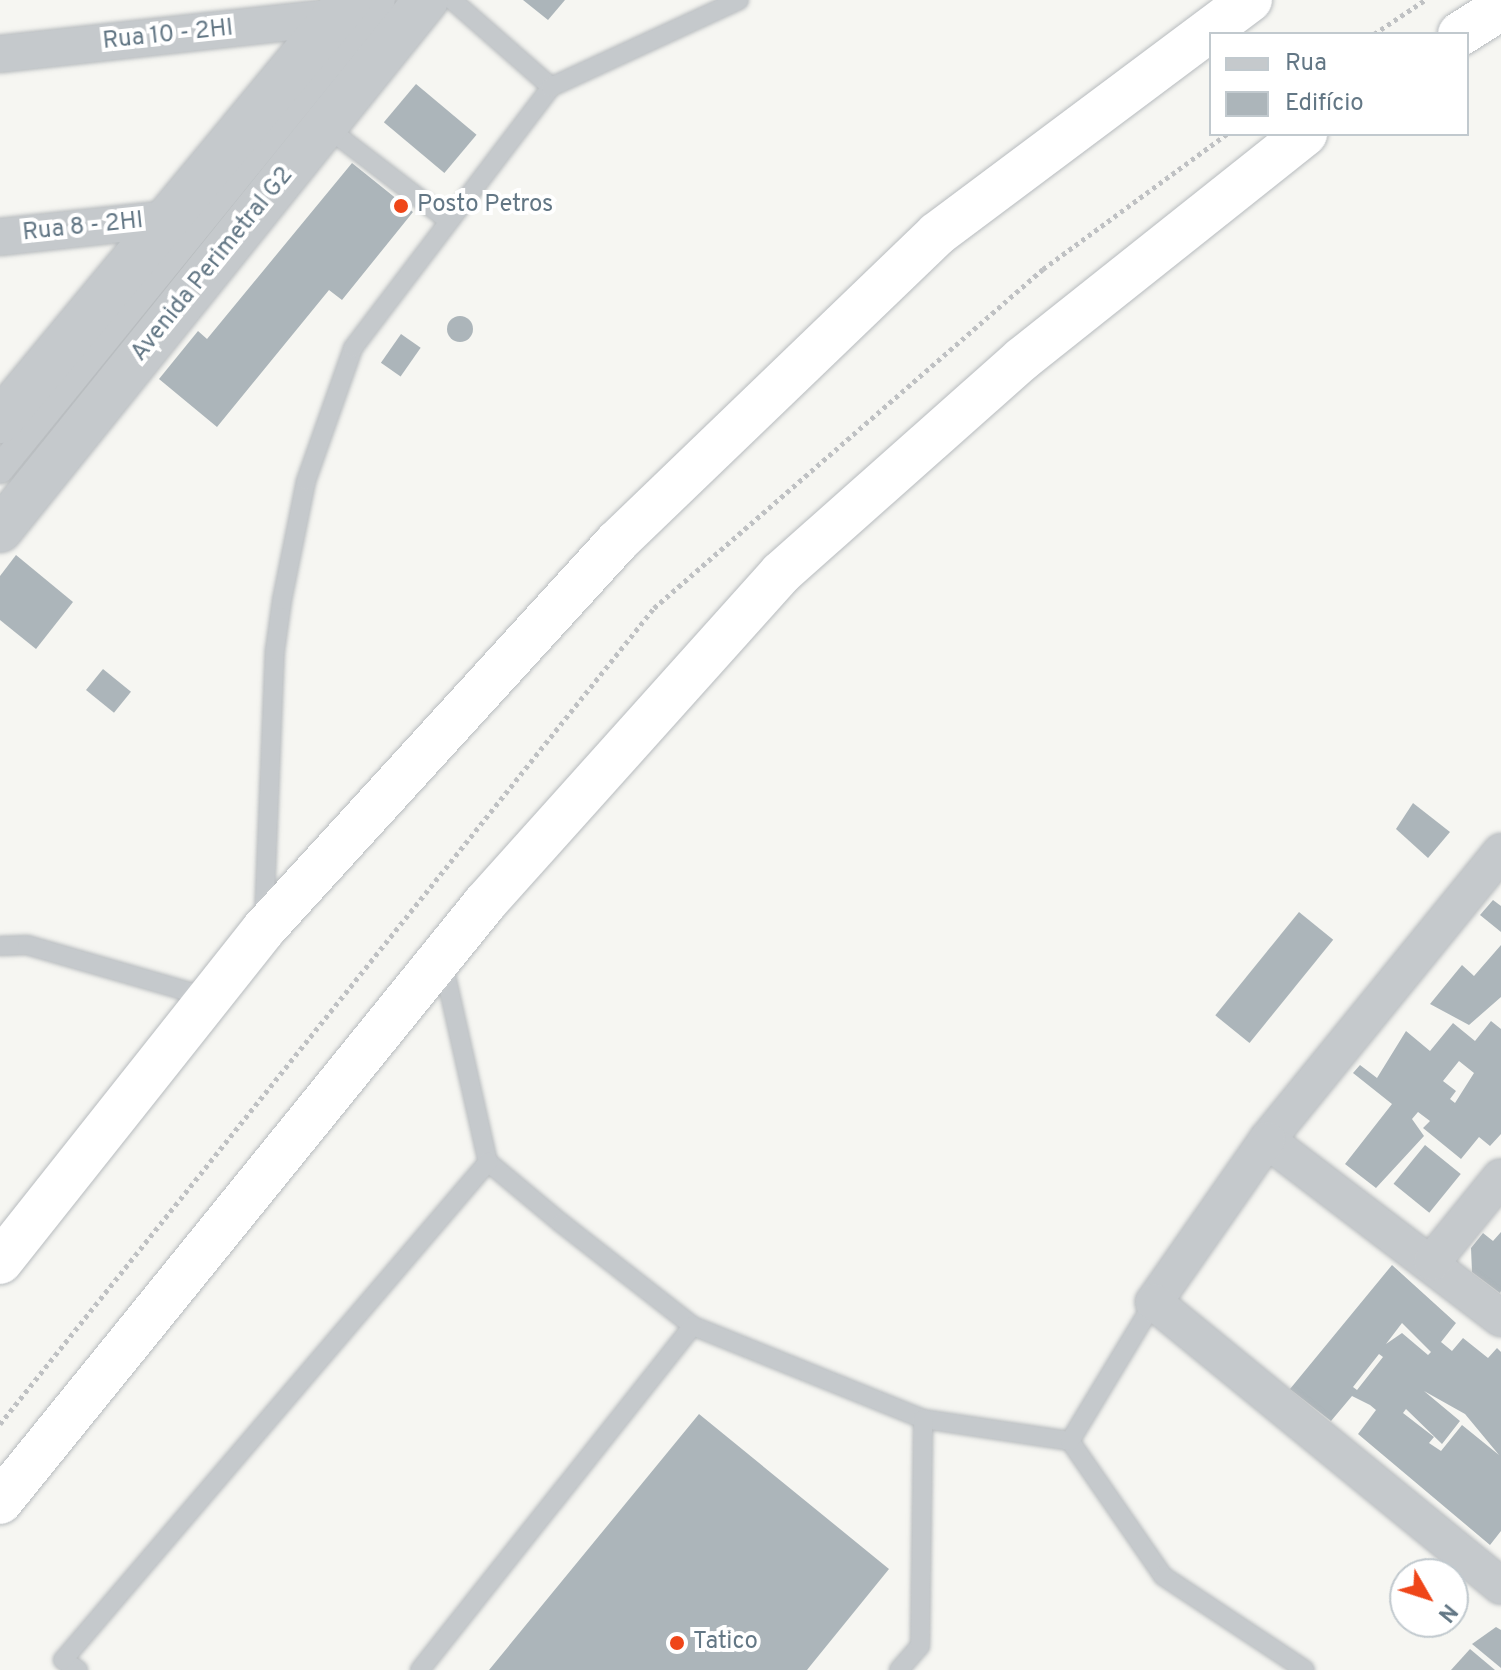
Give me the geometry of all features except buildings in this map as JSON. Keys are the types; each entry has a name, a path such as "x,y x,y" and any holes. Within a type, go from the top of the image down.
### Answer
{"highway":[{"path":"0,1262 263,930 617,542 937,234 1250,0"},
{"path":"1463,32 1501,8"},
{"path":"0,1502 441,956 781,573 852,506 1022,359 1302,136"}],"street":[{"path":"0,469 381,0"},
{"name":"Avenida Perimetral G2","path":"2,522 426,0"},
{"path":"0,421 342,9"},
{"name":"Rua 10 - 2HI","path":"0,54 342,9"},
{"name":"Rua 8 - 2HI","path":"0,237 167,219"},
{"path":"1501,852 1267,1140 1154,1302 1501,1586"},
{"path":"1267,1140 1432,1262 1501,1318"},
{"path":"1432,1262 1501,1177"}],"lane":[{"path":"452,0 551,87"},
{"path":"263,930 275,650 306,481 353,348 551,87 739,0"},
{"path":"325,126 449,221"},
{"path":"0,946 27,945 210,998"},
{"path":"441,956 488,1162 693,1326 923,1419 1070,1441 1163,1576 1305,1670"},
{"path":"78,1670 63,1660 488,1162"},
{"path":"1070,1441 1154,1302"},
{"path":"420,1670 693,1326"},
{"path":"899,1670 920,1646 923,1419"}],"path":[{"path":"1377,32 1425,0"}],"place":[{"name":"Posto Petros","path":"401,206"},
{"name":"Tatico","path":"677,1643"}]}
